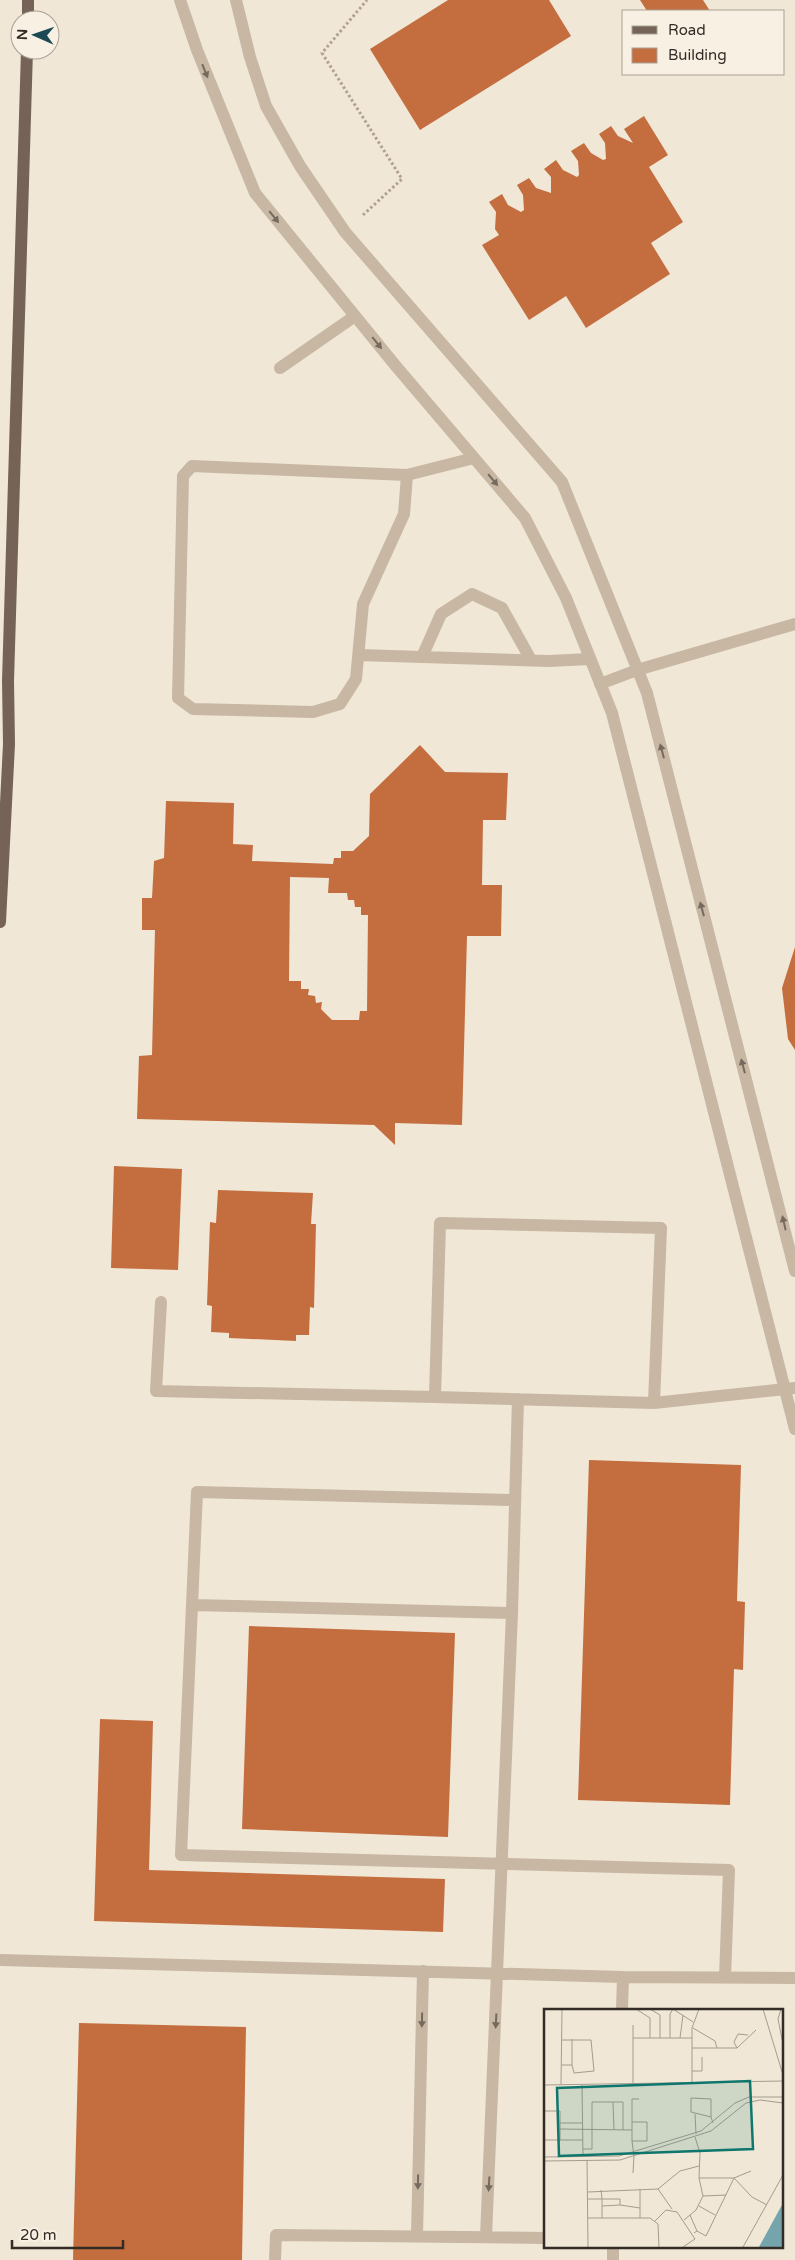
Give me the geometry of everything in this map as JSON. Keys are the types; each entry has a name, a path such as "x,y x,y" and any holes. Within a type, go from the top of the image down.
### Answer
{"main road":[{"path":"0,922 9,744 4,681 27,60"}],"lane":[{"path":"180,0 197,50 255,193 355,316 525,518 566,598 612,714 790,1388 795,1429"},
{"path":"236,0 250,57 266,106 300,166 345,232 562,482 649,703 795,1271"},
{"path":"280,368 355,316"},
{"path":"408,475 404,514 363,604 356,679 340,704 313,712 193,709 178,698 183,476 192,466 408,475 474,458"},
{"path":"422,657 441,614 472,594 502,608 531,660"},
{"path":"600,684 637,670 795,624"},
{"path":"358,655 531,660 590,659"},
{"path":"435,1397 440,1223 661,1228 654,1403"},
{"path":"161,1302 156,1391 654,1403 790,1388"},
{"path":"486,2237 512,1613 518,1400"},
{"path":"514,1500 197,1492 181,1855 502,1862 729,1870 725,1977"},
{"path":"192,1605 512,1613"},
{"path":"0,1960 623,1977 795,1978"},
{"path":"417,2236 423,1971"},
{"path":"622,2009 623,1977"},
{"path":"275,2260 276,2235 544,2238"}],"path":[{"path":"345,232 402,179 322,53 367,0"}],"building":[{"path":"448,0 549,0 571,36 420,130 370,49"},
{"path":"640,0 703,0 709,10 646,10"},
{"path":"644,116 668,155 649,167 683,222 651,243 670,274 586,328 566,296 529,320 482,245 499,235 495,229 496,212 489,202 502,194 508,205 521,212 524,210 523,195 517,185 529,178 536,188 551,193 551,177 544,169 556,160 563,170 577,177 579,175 578,161 571,151 584,143 591,153 603,160 606,159 605,143 599,134 611,126 618,136 633,143 624,129"},
{"path":"420,745 445,772 508,773 506,820 483,820 482,885 502,885 501,936 467,936 462,1125 395,1123 395,1145 374,1125 137,1119 139,1056 152,1055 155,930 142,930 142,898 152,898 154,861 164,858 166,801 234,803 233,844 253,845 252,861 333,864 334,858 341,858 341,851 353,851 369,836 370,794","holes":["290,877 329,878 328,893 347,893 348,900 354,900 355,907 361,907 361,915 368,915 367,1011 360,1011 359,1020 332,1020 321,1009 322,1002 316,1003 315,996 308,995 309,989 301,989 301,981 289,981"]},
{"path":"795,947 795,1050 788,1039 782,988"},
{"path":"114,1166 182,1169 178,1270 111,1268"},
{"path":"218,1190 313,1193 311,1224 316,1224 314,1308 310,1307 309,1335 296,1335 296,1341 229,1338 229,1333 211,1332 212,1306 207,1305 210,1222 216,1223"},
{"path":"589,1460 741,1465 737,1601 745,1602 743,1670 734,1669 730,1805 578,1800"},
{"path":"249,1626 455,1633 448,1837 242,1829"},
{"path":"100,1719 153,1721 149,1870 445,1879 443,1932 94,1921"},
{"path":"79,2023 246,2027 242,2260 73,2260"}]}
